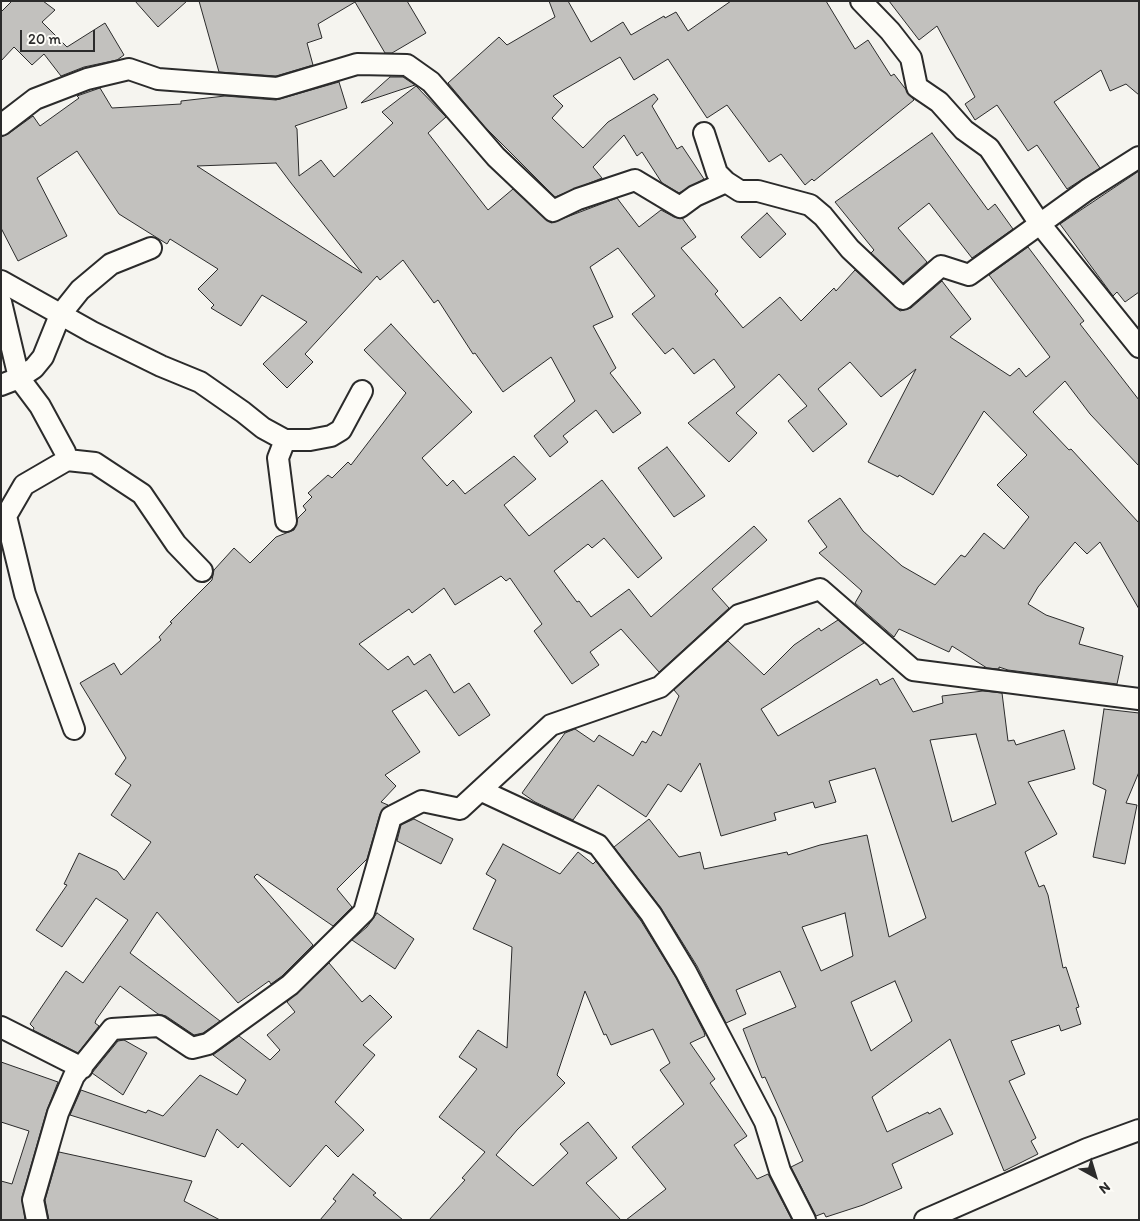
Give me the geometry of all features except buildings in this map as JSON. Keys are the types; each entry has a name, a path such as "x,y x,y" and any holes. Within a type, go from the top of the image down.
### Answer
{"street":[{"path":"861,1 890,31 911,58 917,87 939,102 964,130 989,148 1040,224 1139,347"},
{"path":"1,125 35,99 87,79 129,69 158,79 277,88 357,64 406,65 431,82 496,157 554,211 578,199 635,180 680,208 695,196 726,182"},
{"path":"704,133 717,173 726,182 740,191 758,192 810,205 823,216 850,249 903,299 941,266 969,275 1139,157"},
{"path":"10,382 34,368 44,357 60,315 80,290 111,264 151,248"},
{"path":"1,281 60,315 161,366 200,382 243,412 262,428 285,440 310,440 331,436 341,430 362,391"},
{"path":"1,302 10,382 40,406 65,452 67,460"},
{"path":"285,440 278,458 286,521"},
{"path":"74,729 25,594 6,516 24,485 67,460 95,464 142,494 176,544 202,571"},
{"path":"37,1220 32,1200 58,1113 74,1076 112,1029 159,1026 192,1048 208,1044 290,985 364,912 391,817 422,801 460,809 482,791 551,725 660,686 739,615 820,589 913,670 1139,699"},
{"path":"482,791 598,845 651,914 686,972 764,1122 780,1171 805,1220"},
{"path":"1,1027 82,1068"},
{"path":"925,1220 1087,1149 1139,1130"}]}
